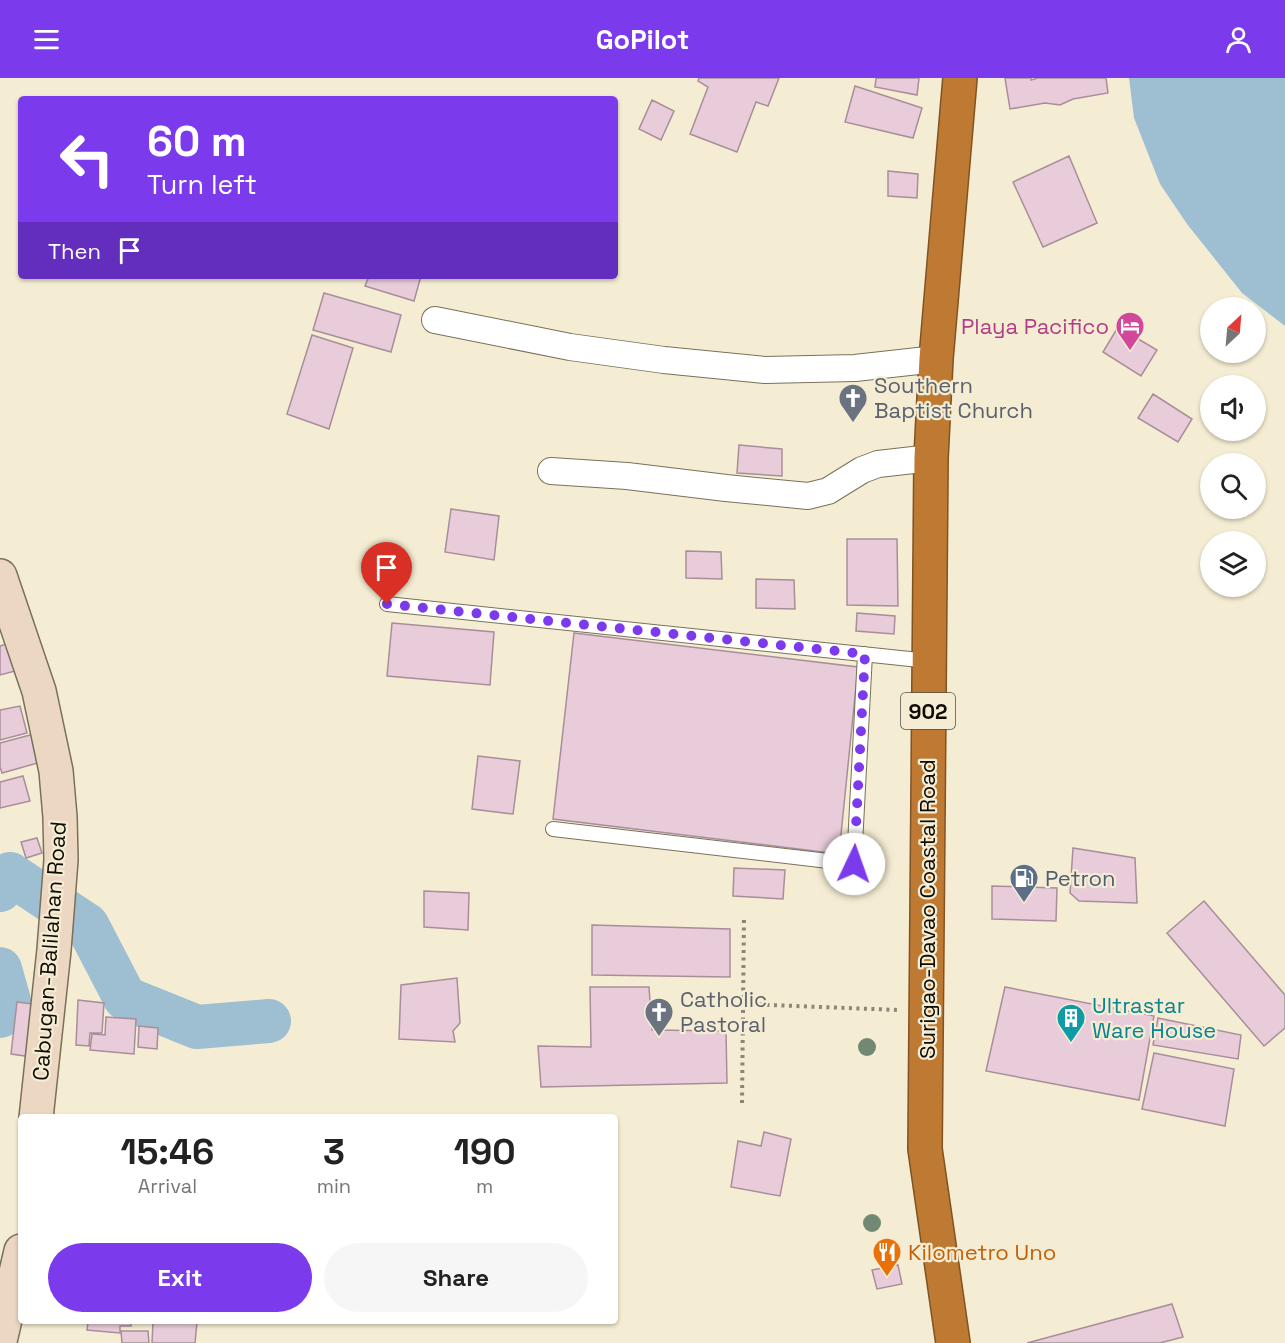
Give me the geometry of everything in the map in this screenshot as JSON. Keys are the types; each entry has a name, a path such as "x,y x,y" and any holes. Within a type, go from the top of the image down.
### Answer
{"highway":[{"name":"Surigao-Davao Coastal Road","path":"953,1343 925,1149 930,458 936,358 960,78"}],"street":[{"path":"435,320 570,347 664,360 765,370 855,368 936,358"},
{"path":"550,471 627,476 808,496 828,492 862,470 878,464 930,458"},
{"name":"Cabugan-Balilahan Road","path":"0,576 39,691 56,771 60,818 61,860 54,950 36,1114"},
{"path":"0,1341 18,1264"}],"lane":[{"path":"387,604 929,661"},
{"path":"553,829 854,864 865,654"}],"path":[{"path":"742,1103 744,916"},
{"path":"744,1004 926,1011"}],"water":[{"path":"1129,78 1285,78 1285,326 1266,311 1266,297 1247,297 1242,293 1187,224 1160,184 1134,118"}],"building":[{"path":"699,78 779,78 768,106 756,102 737,152 690,134 708,87 698,81"},
{"path":"876,78 919,78 917,95 875,87"},
{"path":"1005,78 1031,78 1031,80 1038,78 1106,78 1108,93 1073,99 1060,105 1045,103 1010,109"},
{"path":"855,86 922,108 913,138 845,122"},
{"path":"652,100 674,111 661,140 639,129"},
{"name":"Playa Pacifico","path":"1069,156 1097,223 1043,247 1013,182"},
{"path":"888,171 918,174 917,198 888,196"},
{"path":"368,279 420,279 414,301 365,286"},
{"path":"324,293 401,315 391,352 313,330"},
{"name":"Playa Pacifico","path":"1118,327 1157,350 1141,376 1103,352"},
{"path":"312,335 353,348 329,429 287,414"},
{"path":"1153,394 1192,419 1178,442 1138,418"},
{"path":"739,445 782,449 782,476 737,473"},
{"path":"451,509 499,516 494,560 445,552"},
{"path":"847,539 897,539 898,606 847,605"},
{"path":"686,551 721,552 722,579 686,578"},
{"path":"756,579 794,580 795,609 756,608"},
{"path":"857,613 895,616 894,634 856,631"},
{"path":"392,623 494,632 490,685 387,676"},
{"path":"574,633 858,667 839,854 553,819"},
{"path":"6,644 15,671 0,675 0,646"},
{"path":"20,706 27,733 0,740 0,710"},
{"path":"34,734 41,762 2,773 0,743"},
{"path":"478,756 520,761 513,814 472,809"},
{"path":"23,776 30,801 0,808 0,782"},
{"path":"37,838 42,853 26,858 21,842"},
{"path":"1073,848 1135,858 1137,903 1079,901 1070,893"},
{"path":"734,868 785,870 783,899 733,896"},
{"name":"Petron","path":"992,886 1057,888 1056,921 992,919"},
{"path":"424,891 469,893 468,930 424,927"},
{"path":"1204,901 1285,995 1285,1028 1264,1046 1167,933"},
{"name":"Catholic Pastoral","path":"592,925 730,929 730,977 592,975"},
{"path":"457,978 460,1023 453,1031 455,1042 399,1039 401,985"},
{"name":"Catholic Pastoral","path":"590,987 649,987 652,1030 726,1031 727,1083 541,1087 538,1046 591,1047"},
{"name":"Ultrastar Ware House","path":"1005,987 1154,1016 1139,1100 986,1071"},
{"path":"78,1000 104,1003 102,1033 90,1033 89,1046 76,1045"},
{"path":"17,1002 40,1005 39,1058 11,1054"},
{"path":"106,1017 136,1019 134,1054 90,1050 92,1034 105,1035"},
{"path":"1158,1018 1241,1035 1238,1059 1153,1045"},
{"path":"139,1026 158,1028 157,1049 138,1047"},
{"path":"1154,1053 1234,1069 1225,1126 1142,1109"},
{"path":"764,1132 791,1139 780,1196 731,1187 738,1141 761,1146"},
{"name":"Kilometro Uno","path":"898,1265 902,1284 877,1289 872,1270"},
{"path":"1172,1304 1183,1337 1160,1343 1027,1343"},
{"path":"88,1324 131,1324 131,1326 120,1326 120,1333 87,1330"},
{"path":"153,1324 197,1324 195,1343 152,1343"},
{"path":"121,1331 148,1331 149,1343 122,1343"}],"waterway":[{"path":"0,890 10,874 87,925 125,998 197,1027 269,1021"},
{"path":"0,969 9,1001 0,1016"}],"place":[{"name":"Playa Pacifico","path":"1130,352"},
{"name":"Southern Baptist Church","path":"853,424"},
{"name":"Petron","path":"1024,904"},
{"name":"Catholic Pastoral","path":"659,1038"},
{"name":"Ultrastar Ware House","path":"1071,1044"},
{"name":"Kilometro Uno","path":"887,1278"}],"route":[{"path":"387,604 865,654 854,864"}]}
